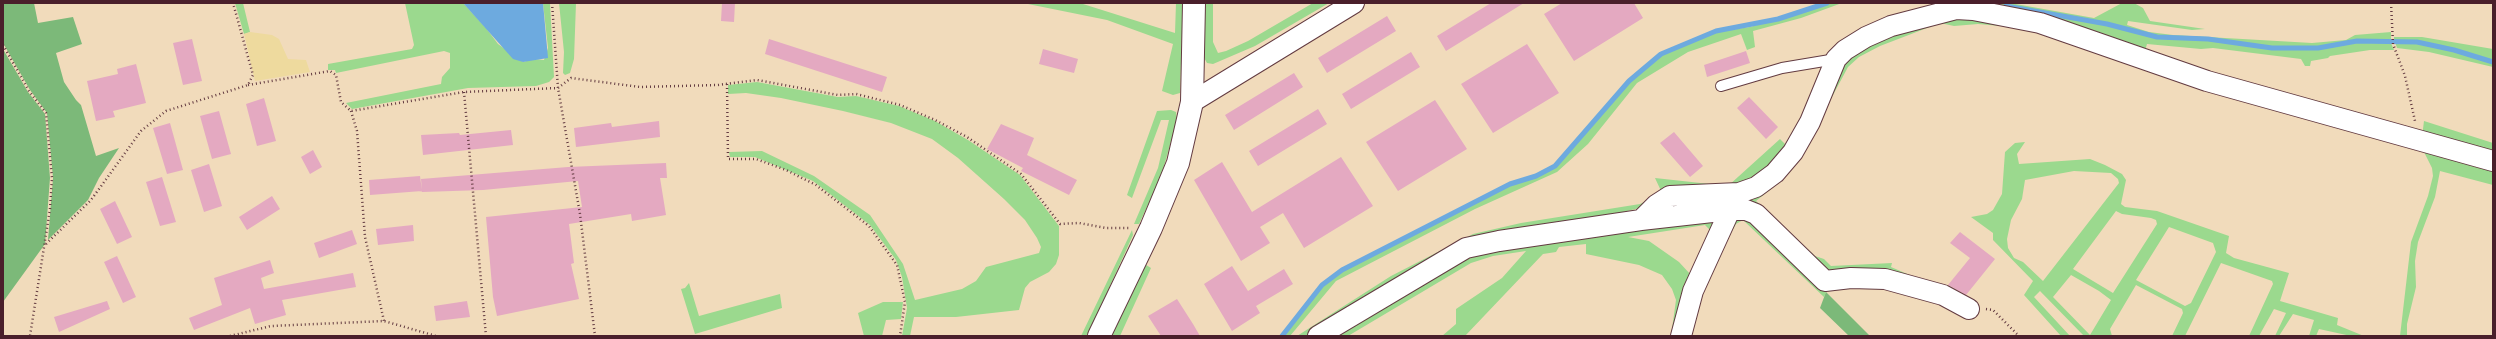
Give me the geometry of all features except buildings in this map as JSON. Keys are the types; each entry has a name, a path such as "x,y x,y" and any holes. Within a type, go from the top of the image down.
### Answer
{"street":[{"path":"1099,336 1151,228 1178,163 1192,102 1194,3"},
{"path":"1192,102 1354,3"},
{"path":"1641,220 1656,205 1670,196 1739,193 1756,188 1775,173 1793,152 1810,122 1836,60 1845,50 1866,36 1948,7 1973,10 2040,23 2207,81 2493,161"},
{"path":"1681,336 1693,291 1730,210"},
{"path":"1318,336 1466,248 1499,241 1641,220 1730,210 1746,210 1756,214 1825,281 1851,278 1885,279 1943,295 1969,309"}],"lane":[{"path":"1721,86 1782,68 1836,60"}],"path":[{"path":"234,3 253,75 248,85"},
{"path":"552,3 558,88 580,214 595,336"},
{"path":"2391,3 2393,44 2405,76 2416,124 2417,139"},
{"path":"3,45 29,91 46,113 52,178 46,244 39,271 30,336"},
{"path":"46,244 91,200 141,131 166,111 248,85 330,71 336,75 341,102 351,111 357,130 365,237 384,321"},
{"path":"351,111 464,92 558,88 572,78 640,87 727,84 757,80 838,95 856,94 900,105 935,120 967,137 1021,174 1060,224 1079,223 1106,228 1151,228"},
{"path":"727,84 728,159 756,159 786,170 816,185 869,226 897,265 905,302 900,336"},
{"path":"464,92 486,336"},
{"path":"1969,309 1981,308 1994,310 2019,336"},
{"path":"230,336 271,326 384,321 436,336"}],"green space":[{"path":"3,3 34,3 38,23 73,17 82,44 56,53 64,82 81,105 96,156 119,148 99,178 88,200 48,240 53,178 47,113 30,90 3,43"},
{"path":"235,3 243,3 250,32 244,34"},
{"path":"405,3 463,3 486,28 498,44 523,62 534,59 544,60 548,48 543,3 550,3 554,77 549,82 536,86 468,88 352,109 346,103 441,84 442,77 450,68 450,53 444,51 336,73 335,70 328,70 328,64 412,49 414,45"},
{"path":"559,3 576,3 574,59 570,73 565,75 563,73 564,52"},
{"path":"1023,3 1083,4 1175,33 1176,3 1183,3 1180,93 1173,95 1162,91 1173,44 1107,20"},
{"path":"1201,3 1213,3 1213,42 1218,53 1248,41 1313,3 1329,3 1255,46 1213,64 1207,63 1203,56"},
{"path":"1831,3 1842,3 1801,18 1753,31 1755,47 1747,50 1741,34 1688,52 1637,83 1588,144 1557,172 1475,209 1336,281 1290,336 1283,336 1323,285 1342,271 1510,185 1556,167 1630,82 1662,55 1717,32 1750,27"},
{"path":"1991,3 2010,3 2094,18 2122,3 2134,3 2143,8 2150,21 2205,29 2192,30 2128,21 2127,25 2149,32 2173,35 2312,43 2346,40 2355,35 2391,32 2391,39 2357,40 2318,46 2272,47 2208,38 2157,36 2091,19"},
{"path":"2032,11 2106,25 2157,38 2208,40 2272,49 2318,49 2357,43 2391,43 2394,50 2370,50 2330,56 2328,58 2311,61 2310,66 2305,66 2301,59 2213,48 2201,49 2147,44 2145,51"},
{"path":"1980,15 2493,165 2493,185 2440,171 2435,197 2418,242 2415,261 2416,287 2407,324 2407,336 2400,336 2411,242 2428,196 2433,176 2432,168 2422,148 2024,28 1978,24 1954,26 1940,23 1880,46 1859,57 1848,67 1818,123 1782,180 1756,201 1815,256 1824,259 1831,266 1892,263 1891,267 1912,276 1910,279 1822,272 1758,213 1659,207 1753,194 1848,60 1872,45 1924,24"},
{"path":"2394,37 2422,37 2493,49 2493,60 2454,48 2417,41 2394,41"},
{"path":"2395,42 2417,43 2453,51 2493,63 2493,67 2429,52 2397,48"},
{"path":"3,49 28,92 45,114 50,178 45,244 3,302"},
{"path":"757,82 838,97 856,96 899,106 935,121 968,140 1020,175 1059,226 1059,255 1056,264 1049,272 1030,282 1025,288 1019,310 956,317 914,317 910,336 902,336 907,308 902,277 896,260 870,225 813,181 755,157 730,157 729,152 762,151 814,176 870,215 903,264 915,300 962,289 976,281 986,267 1039,253 1041,247 1037,238 1025,220 1004,199 958,158 932,139 891,123 843,111 781,98 746,93 728,94 728,85"},
{"path":"1171,110 1176,112 1177,120 1161,177 1139,224 1134,224 1158,168 1169,120 1161,120 1132,198 1127,195 1157,111"},
{"path":"2424,121 2493,143 2493,158 2422,137"},
{"path":"1780,139 1789,148 1756,179 1728,186"},
{"path":"2025,142 2017,154 2019,164 2090,159 2122,174 2126,180 2121,204 2125,207 2157,211 2229,236 2226,253 2234,258 2289,273 2280,301 2338,318 2337,325 2364,336 2351,336 2319,329 2316,336 2309,336 2314,320 2293,314 2279,336 2275,336 2286,313 2274,309 2259,336 2249,336 2273,284 2272,281 2221,263 2185,336 2172,336 2183,313 2182,309 2136,285 2110,329 2112,336 2084,336 2040,291 2034,297 2070,336 2061,336 2024,295 2033,281 1993,240 1993,233 1971,217 1987,214 1993,210 2002,194 2005,152 2015,143","holes":["2074,171 2111,173 2118,179 2119,183 2043,281 2023,262 2014,258 2008,248 2007,239 2011,220 2022,199 2025,180","2116,211 2122,214 2156,220 2157,224 2113,293 2073,269","2169,227 2213,243 2216,252 2191,303 2185,306 2136,280","2071,275 2099,291 2111,300 2090,335 2053,297"]},
{"path":"1655,178 1728,186 1563,227 1490,236 1311,336 1297,336 1391,276 1473,234 1521,223 1640,204 1662,193"},
{"path":"1733,212 1743,213 1826,292 1824,297 1743,220 1736,224 1703,282"},
{"path":"1725,217 1679,336 1671,336 1676,300 1672,289 1662,275 1639,265 1586,254 1586,244 1559,247 1556,252 1543,254 1465,336 1442,336 1456,324 1456,309 1502,278 1526,251 1493,256 1471,263 1348,336 1338,336 1454,265 1492,251","holes":["1705,225 1710,230 1709,238 1691,275 1679,262 1649,241 1628,237"]},
{"path":"1132,230 1133,235 1087,336 1081,336"},
{"path":"1143,263 1151,268 1120,336 1108,336"},
{"path":"689,283 699,316 780,294 782,308 695,334 681,289 685,288"},
{"path":"1826,292 1870,336 1849,336 1820,308"},
{"path":"883,302 903,302 901,319 886,320 882,336 864,336 858,313"}],"sand":[{"path":"250,32 272,35 279,39 288,59 306,60 310,72 255,81 244,34"}],"water":[{"path":"463,3 543,3 548,58 523,62 513,59"}],"waterway":[{"path":"1282,336 1322,285 1342,270 1510,184 1536,176 1555,166 1629,81 1661,54 1716,31 1778,19 1827,3"},
{"path":"2006,6 2107,24 2157,37 2208,39 2272,48 2318,48 2357,41 2417,42 2454,50 2493,62"}]}
